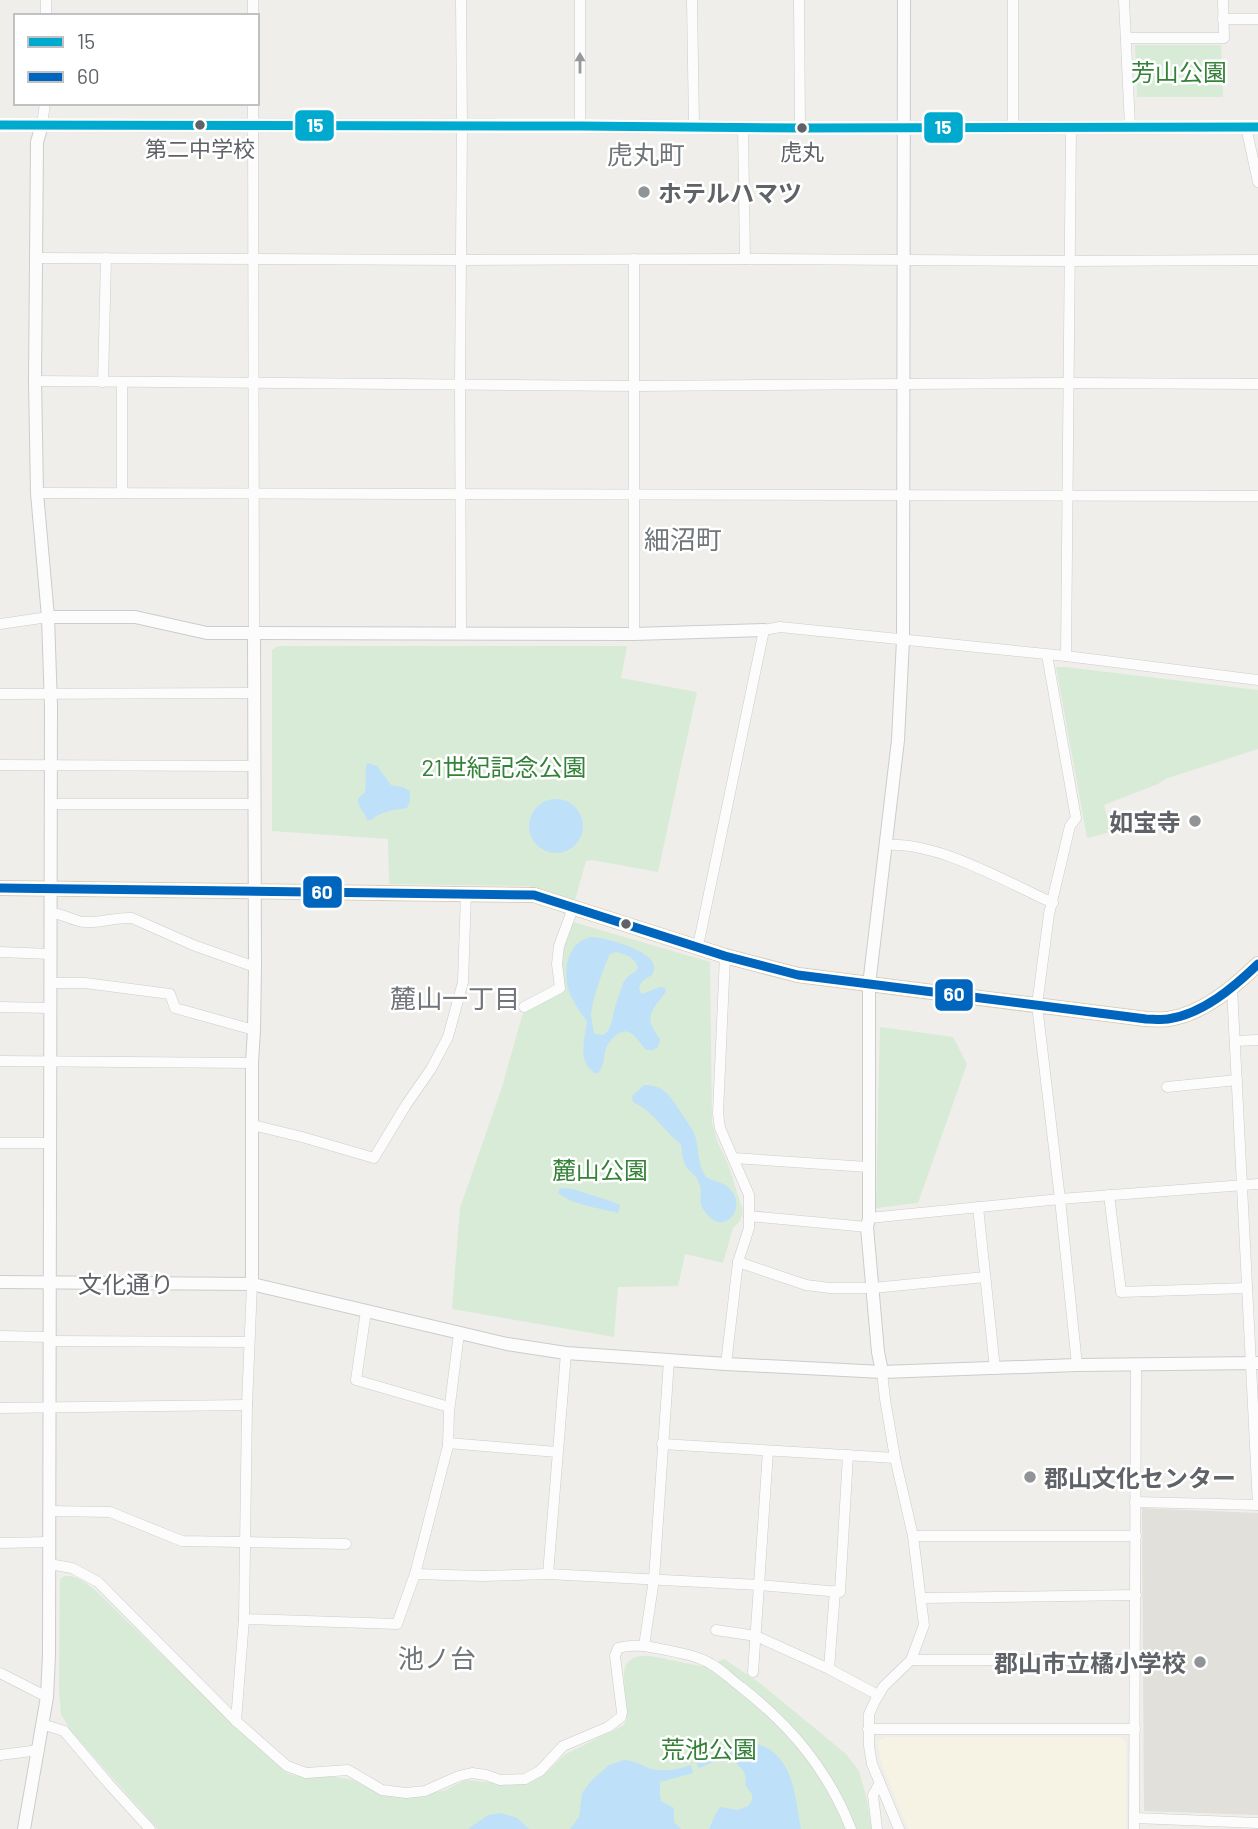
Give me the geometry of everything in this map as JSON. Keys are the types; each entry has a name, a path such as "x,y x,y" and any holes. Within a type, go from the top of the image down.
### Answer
{"main road":[{"path":"0,888 534,895 725,956 798,975 1146,1019 1184,1016 1212,1002 1258,964"}],"street":[{"path":"461,0 461,633"},
{"path":"580,0 580,126"},
{"path":"692,0 694,126"},
{"path":"799,0 800,128"},
{"path":"899,1829 872,1764 869,1714 884,1686 911,1660 924,1625 912,1536 895,1458 878,1352 868,1223 868,1167 869,985 898,740 903,640 904,0"},
{"path":"1013,0 1013,127"},
{"path":"1124,0 1130,127"},
{"path":"1126,38 1224,38 1223,0"},
{"path":"1223,19 1258,19"},
{"path":"24,1829 47,1697 49,1655 51,765 48,617 37,493 35,381 37,142 45,105"},
{"path":"236,1721 244,1619 247,1405 252,1284 255,967 253,105"},
{"path":"0,125 1252,127 1258,182"},
{"path":"743,127 745,259"},
{"path":"1066,656 1071,128"},
{"path":"36,258 1258,260"},
{"path":"103,382 106,258"},
{"path":"634,259 634,634"},
{"path":"35,381 635,386 1258,384"},
{"path":"122,382 122,493"},
{"path":"37,493 1258,496"},
{"path":"0,624 48,617 135,617 207,634 634,634 764,630 780,627 1066,656 1258,680"},
{"path":"698,946 764,630"},
{"path":"1046,655 1076,818 1070,826 1052,903 1037,1005 1077,1365"},
{"path":"0,694 254,693"},
{"path":"0,765 254,766"},
{"path":"51,804 254,804"},
{"path":"886,845 910,845 937,852 1052,903"},
{"path":"253,1125 374,1158 431,1069 448,1037 463,982 466,893"},
{"path":"524,1007 561,988 557,964 559,946 573,908"},
{"path":"50,913 61,913 76,921 88,922 132,918 193,946 255,967"},
{"path":"0,952 50,954"},
{"path":"725,956 718,1113 720,1128 749,1195 748,1227 738,1262 726,1364"},
{"path":"50,984 85,984 170,994 175,1008 254,1030"},
{"path":"1135,1502 1258,1505 1254,1363 1247,1288 1232,987"},
{"path":"0,1007 50,1008"},
{"path":"1235,1041 1258,1040"},
{"path":"0,1061 252,1063"},
{"path":"1167,1087 1237,1080"},
{"path":"0,1143 49,1143"},
{"path":"733,1158 868,1167"},
{"path":"749,1216 868,1223 978,1207 1258,1184"},
{"path":"1109,1195 1121,1292 1247,1288"},
{"path":"978,1207 995,1369"},
{"path":"738,1262 806,1285 830,1287 873,1287 985,1277"},
{"name":"文化通り","path":"0,1282 252,1284 507,1344 566,1353 726,1364 882,1372 1077,1365 1254,1363"},
{"path":"366,1311 356,1380 449,1407"},
{"path":"244,1619 397,1624 415,1574 448,1443 449,1407 459,1333"},
{"path":"0,1336 249,1342"},
{"path":"548,1574 566,1353"},
{"path":"644,1646 654,1580 669,1360"},
{"path":"1136,1366 1134,1824 1258,1823"},
{"path":"0,1408 247,1405"},
{"path":"448,1443 558,1452"},
{"path":"662,1444 895,1458"},
{"path":"752,1672 768,1451"},
{"path":"415,1574 548,1574 840,1592 848,1455"},
{"path":"49,1511 110,1512 182,1541 346,1544"},
{"path":"912,1536 1136,1536"},
{"path":"0,1542 49,1542"},
{"path":"49,1564 72,1568 98,1582 236,1721 287,1766 306,1773 348,1770 382,1790 406,1793 425,1791 471,1773 500,1780 525,1779 540,1772 563,1746 608,1727 621,1717 615,1656 618,1648 644,1646 685,1654 711,1664 774,1715 813,1757 851,1829"},
{"path":"829,1669 835,1591"},
{"path":"921,1598 1136,1595"},
{"path":"716,1630 756,1636 878,1695"},
{"path":"911,1660 1135,1660"},
{"path":"0,1673 47,1697"},
{"path":"42,1724 64,1731 150,1829"},
{"path":"868,1729 1135,1729"},
{"path":"0,1755 39,1750"},
{"path":"877,1829 873,1795 880,1783"}],"shaded area":[{"name":"郡山市立橘小学校","path":"1142,1508 1258,1513 1258,1815 1144,1811"},
{"path":"886,1737 1121,1737 1126,1743 1126,1829 908,1829 879,1751 877,1742"}],"green space":[{"name":"芳山公園","path":"1135,45 1221,45 1223,97 1137,97"},
{"name":"21世紀記念公園","path":"278,646 627,646 621,678 697,692 658,872 586,861 575,900 528,886 389,884 388,839 272,831 272,650"},
{"path":"1056,667 1258,690 1258,749 1165,779 1104,805 1111,832 1087,838"},
{"name":"麓山公園","path":"573,922 710,962 712,1122 743,1211 740,1221 733,1228 723,1263 685,1254 678,1286 618,1287 614,1337 452,1309 460,1208 502,1087 522,1016 525,1011 564,987 563,954"},
{"path":"880,1027 953,1037 967,1064 918,1203 876,1208"},
{"name":"荒池公園","path":"65,1576 77,1578 95,1590 248,1739 289,1774 304,1778 330,1776 353,1780 380,1794 409,1798 446,1790 465,1780 507,1784 533,1781 564,1755 624,1725 624,1681 628,1662 636,1657 649,1656 708,1666 724,1659 761,1684 846,1754 859,1771 872,1829 158,1829 70,1730 61,1714 60,1579"}],"water":[{"path":"367,763 377,766 391,785 410,791 407,808 388,811 367,820 358,800 365,791"},
{"path":"556,799 575,807 583,826 575,845 556,853 537,845 529,826 537,807"},
{"path":"590,937 605,939 643,953 653,963 654,969 652,975 642,982 639,990 642,994 660,987 666,991 650,1020 660,1040 658,1047 646,1050 631,1033 620,1033 606,1048 603,1065 597,1074 591,1070 584,1058 587,1022 571,997 566,972 572,950","holes":["616,952 633,959 638,968 624,982 610,1028 600,1035 594,1033 591,1016 593,1003 610,954"]},
{"path":"644,1085 657,1087 667,1093 694,1133 706,1177 728,1187 735,1197 735,1212 725,1222 710,1218 703,1209 698,1180 685,1164 681,1144 648,1111 633,1102 632,1096"},
{"path":"560,1188 573,1189 616,1203 620,1205 618,1213 571,1200 558,1193"},
{"path":"744,1741 760,1745 782,1761 793,1786 801,1829 709,1829 720,1807 738,1810 748,1806 752,1794 745,1785 744,1772 729,1756 699,1768 696,1762"},
{"path":"625,1760 656,1770 691,1765 693,1773 660,1782 661,1801 674,1808 674,1822 681,1829 570,1829 579,1817 582,1793 592,1780 609,1765"},
{"path":"501,1813 517,1818 529,1829 468,1829 488,1815"}],"transit line":[{"name":"15","path":"0,125 1258,127"},
{"name":"60","path":"0,888 534,895 725,956 798,975 1146,1019 1168,1019 1193,1012 1228,990 1258,964"}],"place":[{"name":"第二中学校","path":"200,125"},
{"name":"虎丸","path":"802,128"},
{"name":"ホテルハマツ","path":"644,192"},
{"name":"如宝寺","path":"1195,821"},
{"name":"郡山文化センター","path":"1030,1477"},
{"name":"郡山市立橘小学校","path":"1200,1662"}],"district":[{"name":"虎丸町","path":"646,153"},
{"name":"細沼町","path":"683,538"},
{"name":"麓山一丁目","path":"455,997"},
{"name":"池ノ台","path":"437,1657"}]}
